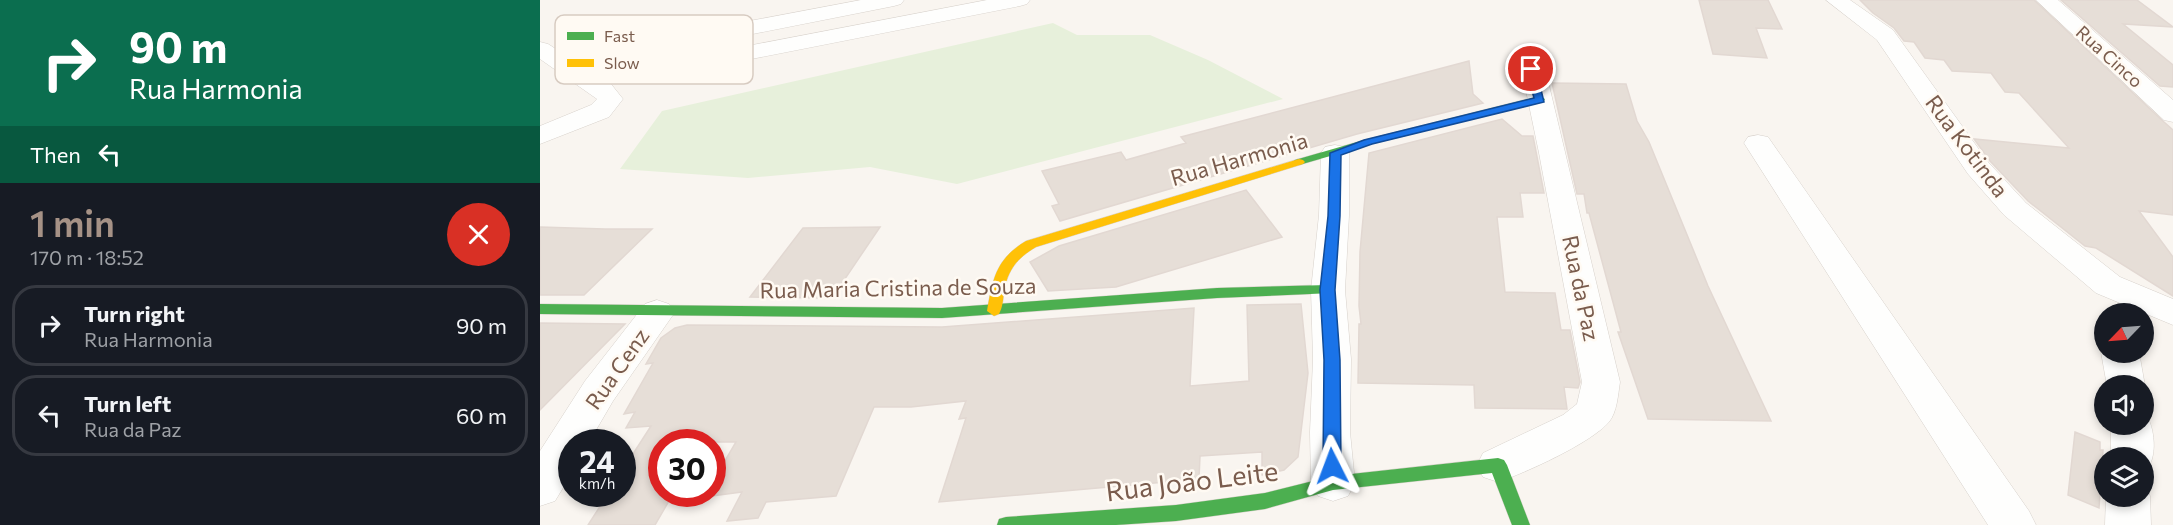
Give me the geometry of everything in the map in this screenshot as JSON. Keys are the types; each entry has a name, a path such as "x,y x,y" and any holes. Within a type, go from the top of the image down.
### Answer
{"street":[{"path":"753,27 894,0"},
{"path":"753,52 1020,0"},
{"name":"Rua Kotinda","path":"1836,0 1885,35 1978,168 2015,209 2110,299 2173,313"},
{"name":"Rua Cinco","path":"2046,0 2173,114"},
{"name":"Rua da Paz","path":"1498,465 1576,426 1595,411 1601,382 1540,99 1526,57"},
{"path":"540,136 600,111 610,99 602,89 593,84"},
{"name":"Rua Harmonia","path":"994,311 1005,261 1017,249 1047,237 1368,142 1540,99"},
{"path":"1758,143 2013,525"},
{"path":"1333,483 1330,432 1332,360 1328,290 1334,216 1335,153"},
{"name":"Rua Maria Cristina de Souza","path":"540,309 657,312 994,311 1217,293 1328,290"},
{"name":"Rua Cenz","path":"540,488 599,391 657,312"},
{"path":"1498,465 1521,525"},
{"name":"Rua João Leite","path":"1006,525 1176,513 1265,501 1333,483 1498,465"},
{"path":"2128,507 2128,525"}],"green space":[{"path":"1053,23 1077,35 1150,35 1208,60 1283,99 957,184 870,167 748,178 620,169 662,111"}],"building":[{"path":"1699,0 1768,0 1782,29 1756,28 1767,58 1713,54"},
{"path":"1860,0 2034,0 2173,130 2173,215 2139,211 2173,257 2173,296 2096,248 2085,246 2028,201 1990,161 1974,139 2069,148 2019,93 2005,92 1991,73 1952,71 1944,60 1925,58 1914,42 1904,41 1894,28"},
{"path":"2061,0 2137,0 2173,27 2123,24 2173,65 2173,87 2160,86"},
{"path":"1469,61 1473,94 1483,103 1357,134 1060,221 1052,206 1059,204 1042,171 1121,152 1126,160 1186,143 1181,137"},
{"path":"1552,83 1626,84 1637,121 1649,142 1708,286 1771,421 1648,419 1618,332 1621,332 1589,213 1587,213 1584,194 1577,194"},
{"path":"1502,119 1522,136 1533,136 1544,193 1520,193 1523,217 1497,217 1505,292 1555,293 1561,330 1570,330 1580,382 1578,388 1564,387 1567,409 1475,408 1474,385 1358,383 1359,324 1361,324 1360,252 1369,153"},
{"path":"1246,190 1282,237 1116,287 1048,291 1030,262 1059,246"},
{"path":"540,227 652,229 584,295 540,295"},
{"path":"880,227 832,298 750,297 803,228"},
{"path":"1301,304 1308,373 1298,457 1284,470 1262,475 1262,452 1200,456 1199,479 939,502 966,418 959,419 966,401 911,407 874,407 836,496 766,502 758,518 727,521 742,492 726,494 726,459 736,442 726,442 726,429 649,429 651,426 626,428 635,412 624,414 653,363 646,364 661,338 675,328 687,325 942,327 1194,308 1190,386 1249,381 1247,305"},
{"path":"540,323 625,324 540,410"},
{"path":"648,431 648,507 665,507 655,525 588,525 600,507 636,507 636,449"},
{"path":"2075,432 2100,442 2100,447 2094,447 2094,506 2068,495"}],"traffic: fast":[{"path":"1299,162 1368,142 1540,99"},
{"path":"540,309 942,313 1217,293 1328,290"},
{"path":"1006,525 1176,513 1265,501 1333,483 1498,465 1521,525"}],"traffic: slow":[{"path":"994,311 1000,280 1007,264 1020,250 1031,244 1299,162"}],"route":[{"path":"1332,466 1330,432 1332,360 1328,290 1334,216 1335,153 1368,142 1540,99 1531,69"}]}
